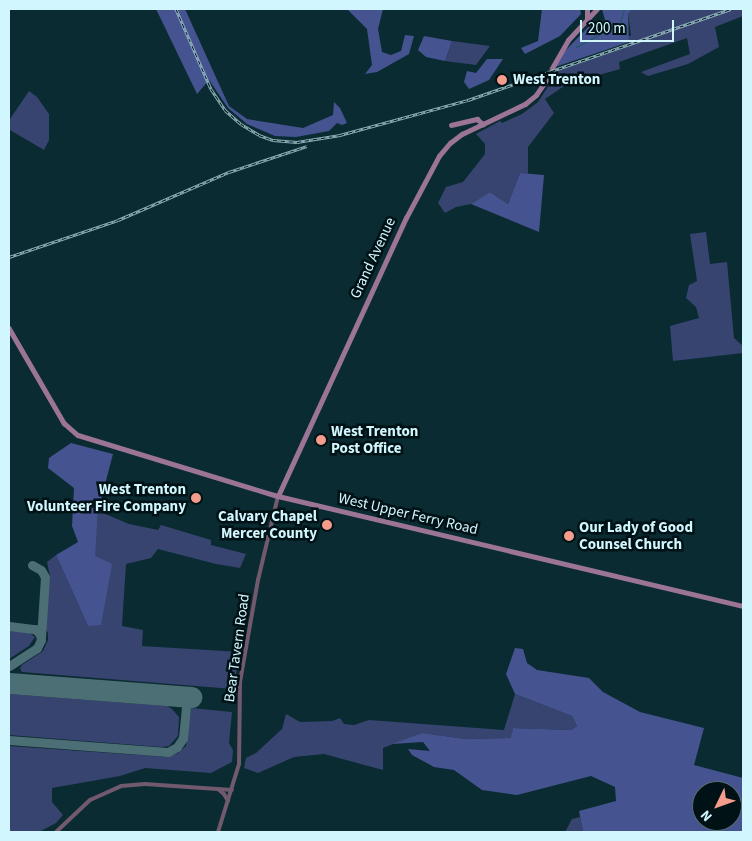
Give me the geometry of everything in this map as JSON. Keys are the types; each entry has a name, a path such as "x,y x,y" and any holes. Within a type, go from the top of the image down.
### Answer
{"main road":[{"path":"587,9 587,19"},
{"path":"552,68 568,40 597,9"},
{"name":"Grand Avenue","path":"278,496 425,178 439,156 450,143 465,132 525,104 536,95 547,79"},
{"path":"450,125 477,119 483,124"},
{"name":"West Upper Ferry Road","path":"9,328 64,423 71,431 114,448 278,496 743,606"}],"street":[{"name":"Bear Tavern Road","path":"218,832 232,790 240,755 240,682 258,580 278,496"},
{"path":"56,832 90,800 115,787 145,784 232,790"},
{"path":"217,789 224,794 228,803"}],"shaded area":[{"path":"156,9 185,9 229,106 247,119 303,128 333,115 334,102 340,108 347,123 342,125 337,123 329,131 296,137 275,136 247,124 228,108 209,80 197,94"},
{"path":"347,9 383,9 378,29 382,52 391,55 401,51 405,35 414,36 409,54 377,72 365,74 372,65 367,29"},
{"path":"542,9 580,9 581,14 560,36 525,54 521,48 538,41"},
{"path":"602,9 633,9 628,14 629,42 555,67 564,52 593,22 600,26 605,20"},
{"path":"633,9 743,9 743,16 715,27 719,47 688,64 648,76 641,72 690,54 687,38 619,62 620,69 567,84 545,99 554,113 528,147 528,174 520,173 508,204 490,192 471,204 456,207 445,213 438,203 446,187 463,182 485,154 485,144 476,134 500,121 502,123 522,114 538,102 558,71 630,46 628,37 631,35 628,14"},
{"path":"424,36 452,41 445,61 426,57 418,50"},
{"path":"452,41 490,46 476,65 445,61"},
{"path":"487,59 503,59 489,80 469,89 464,82 467,71 476,73"},
{"path":"29,91 37,97 49,114 49,140 44,150 10,130 10,119"},
{"path":"520,173 544,175 539,232 471,204 490,192 508,204"},
{"path":"706,232 710,264 727,262 734,338 743,346 743,353 673,361 670,326 699,318 696,307 686,298 689,285 697,281 690,234"},
{"path":"71,443 113,454 98,511 95,556 112,564 101,625 88,626 56,555 78,542 72,526 74,488 48,468 49,458"},
{"path":"98,511 129,524 158,530 161,525 211,540 211,545 246,554 240,568 216,564 158,549 151,558 126,564 122,626 143,630 142,646 240,652 233,689 22,672 20,668 22,665 43,651 48,640 48,633 43,624 50,576 47,562 56,555 88,626"},
{"path":"9,631 28,632 35,637 29,646 9,659"},
{"path":"515,648 523,649 527,663 537,670 589,678 603,692 640,712 704,728 694,765 743,778 743,832 583,832 579,811 616,801 615,787 591,776 517,795 482,790 454,770 434,767 412,755 408,749 430,751 423,742 392,744 422,733 466,739 511,738 513,728 571,730 577,726 572,716 515,694 506,674"},
{"path":"9,694 167,706 179,717 178,736 169,746 161,747 9,735"},
{"path":"515,694 572,716 577,726 571,730 513,728 512,738 466,739 422,733 383,748 383,770 324,754 294,757 258,773 244,768 246,758 256,753 282,729 286,714 300,722 332,721 340,718 344,724 354,725 369,720 504,730"},
{"path":"191,708 232,712 229,743 233,750 232,762 211,773 145,768 120,776 52,788 52,802 63,815 56,823 39,832 9,832 9,746 167,757 178,753 186,746"},
{"path":"580,817 583,832 565,832 572,819"}],"waterway":[{"path":"576,47 620,23 624,9"}],"taxiway":[{"path":"32,565 41,570 45,577 41,637"},
{"path":"9,626 35,629 40,634 41,640 37,648 9,666"},
{"path":"9,740 168,752 177,747 183,738 187,697"}],"runway":[{"path":"9,683 191,697"}],"tunnel":[{"path":"547,79 552,68"}],"railway":[{"path":"176,9 211,89 225,110 241,124 259,135 273,140 297,142 340,135 468,100 731,9"},
{"path":"9,257 118,220 229,172 307,146"}],"place":[{"name":"West Trenton","path":"502,80"},
{"name":"West Trenton Post Office","path":"321,440"},
{"name":"West Trenton Volunteer Fire Company","path":"196,498"},
{"name":"Calvary Chapel Mercer County","path":"327,525"},
{"name":"Our Lady of Good Counsel Church","path":"569,536"}]}
